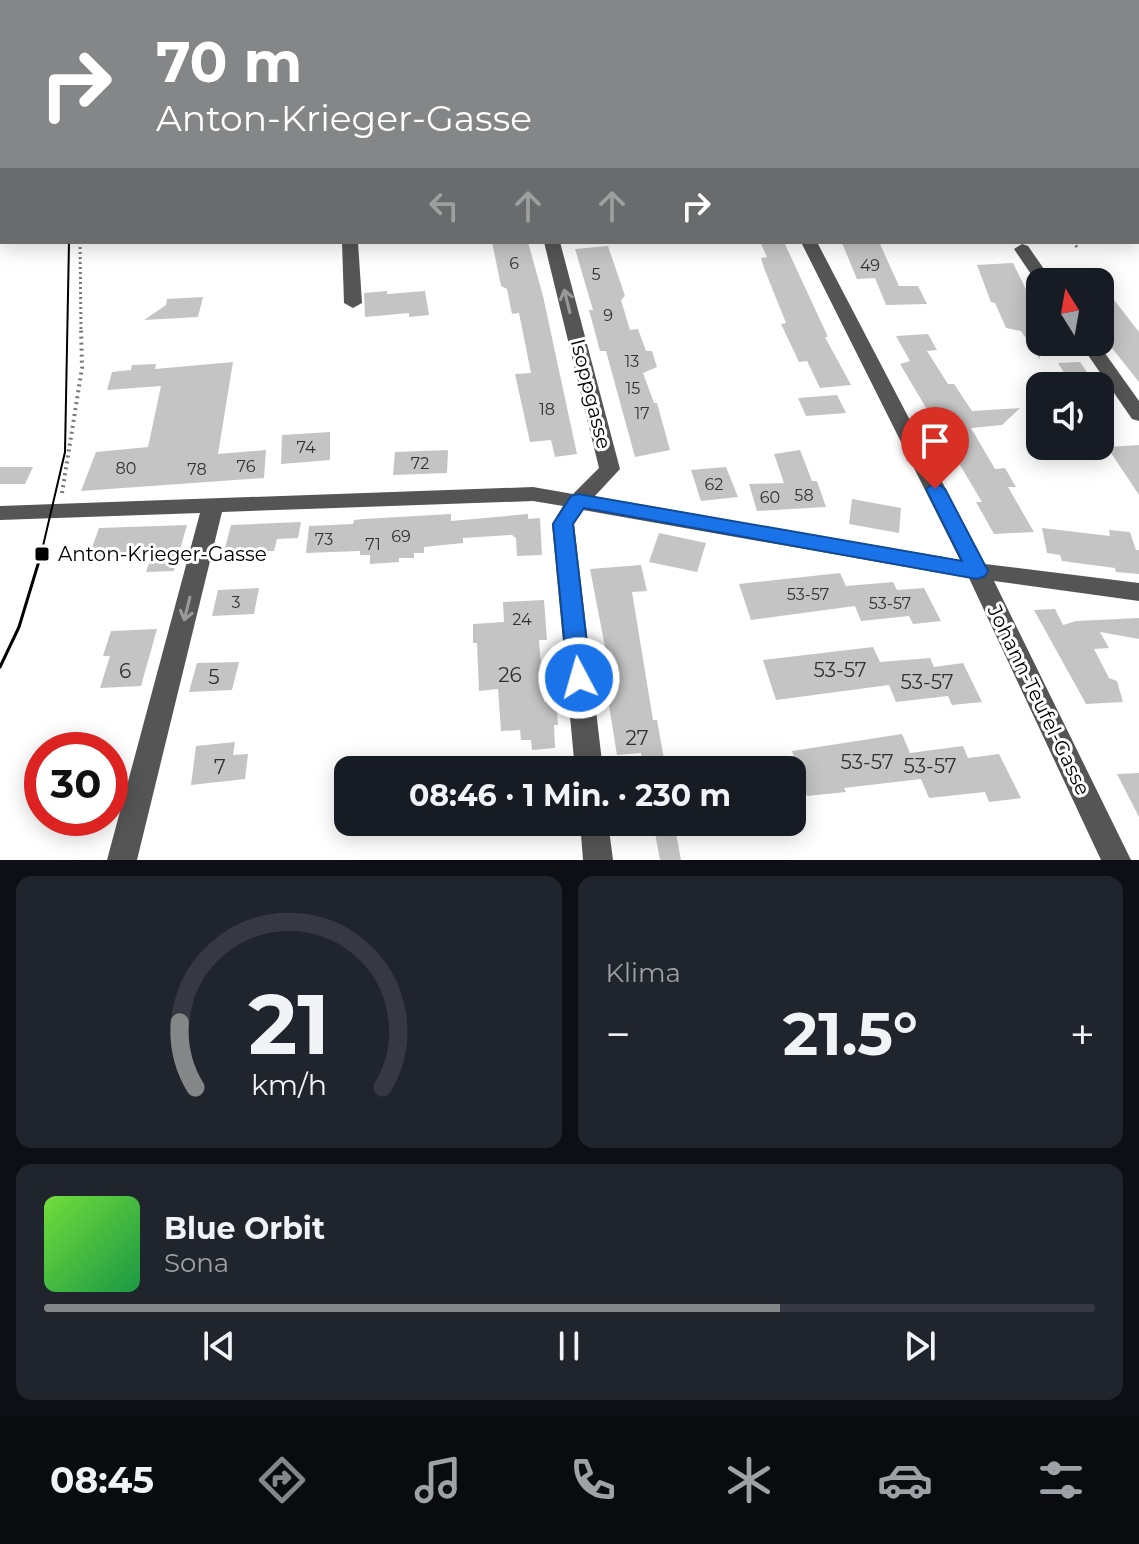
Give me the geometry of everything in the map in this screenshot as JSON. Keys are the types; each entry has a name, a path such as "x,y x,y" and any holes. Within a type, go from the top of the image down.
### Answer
{"street":[{"path":"350,244 353,303"},
{"name":"Isoppgasse","path":"553,244 610,469 578,501 563,524 588,756"},
{"name":"Johann-Teufel-Gasse","path":"810,244 977,571 1116,860"},
{"path":"1022,249 1035,268"},
{"path":"1098,356 1139,415"},
{"path":"0,513 533,494 977,571 1139,592"},
{"path":"122,860 213,506"},
{"path":"595,836 598,860"}],"path":[{"path":"59,511 72,448 82,368 80,244"},
{"path":"1074,244 1077,247"}],"building":[{"path":"492,244 529,244 577,454 555,457 551,440 530,442 515,374 531,373 519,313 512,314 507,289 501,286"},
{"path":"761,244 785,244 828,337 825,337 851,385 820,388 807,361 799,362 781,324 786,323 761,258 767,257"},
{"path":"842,244 880,244 899,286 918,286 927,304 886,305 875,278 857,279"},
{"path":"608,246 625,296 621,300 630,330 638,329 646,351 652,351 657,367 643,373 654,403 657,403 670,450 635,457 606,351 600,351 589,310 593,310 575,249"},
{"path":"1013,263 1026,289 1026,338 1021,331 1006,328 995,303 991,302 977,265"},
{"path":"387,291 387,294 425,291 429,315 409,317 409,313 365,317 364,293"},
{"path":"203,297 198,317 144,320 166,305 167,299"},
{"path":"1114,300 1139,332 1139,382 1114,351"},
{"path":"928,334 937,350 927,351 948,384 954,384 972,411 1020,408 1002,425 971,428 995,469 1005,468 1016,487 1008,487 1034,532 994,534 976,502 982,502 900,364 910,361 896,336"},
{"path":"233,362 218,454 266,450 264,478 81,491 96,452 148,447 161,386 107,390 112,372 131,370 132,365 156,364 155,369"},
{"path":"1080,362 1087,372 1064,372 1058,363"},
{"path":"837,395 846,413 806,416 798,398"},
{"path":"330,432 330,460 281,464 282,435"},
{"path":"1139,445 1139,495 1114,458 1114,447"},
{"path":"448,450 447,473 393,475 395,452"},
{"path":"800,450 812,481 817,481 826,507 757,511 749,484 784,483 774,454"},
{"path":"0,467 33,467 25,484 0,484"},
{"path":"726,467 738,497 701,501 691,470"},
{"path":"852,499 901,508 899,533 849,524"},
{"path":"451,514 451,521 528,514 528,519 540,518 542,555 517,556 516,538 512,535 463,538 463,543 424,547 424,553 414,553 414,558 399,558 399,562 370,564 370,555 360,555 360,551 306,553 309,526 353,524 354,520 363,519"},
{"path":"301,522 298,538 277,539 274,551 224,552 231,525"},
{"path":"187,525 174,571 146,572 152,554 89,556 99,528"},
{"path":"1042,528 1110,536 1109,530 1130,532 1136,550 1139,550 1139,574 1062,561 1060,555 1047,553"},
{"path":"659,533 706,543 697,572 649,562"},
{"path":"641,565 647,591 632,592 653,720 657,720 663,756 641,756 641,753 617,755 603,669 609,668 590,569"},
{"path":"840,573 846,586 893,582 897,590 924,588 941,621 913,624 909,616 861,621 855,606 751,620 739,584"},
{"path":"259,588 254,614 212,616 218,590"},
{"path":"544,600 547,640 539,640 544,702 556,701 558,725 554,725 555,748 532,750 531,740 521,740 520,730 501,731 498,689 479,691 473,624 504,622 503,602"},
{"path":"1055,609 1063,625 1076,621 1139,618 1139,639 1100,632 1109,648 1094,649 1109,678 1117,681 1123,702 1086,704 1034,610"},
{"path":"157,629 141,686 100,688 110,656 103,656 111,631"},
{"path":"873,647 880,662 930,658 934,667 963,663 982,702 952,705 948,696 896,702 889,685 776,700 763,660"},
{"path":"239,662 232,690 189,692 197,663"},
{"path":"902,734 910,753 963,746 968,758 999,754 1021,798 989,802 985,792 929,798 921,779 844,788 846,792 807,796 806,756 794,756 792,751"},
{"path":"235,742 233,755 248,754 245,779 191,785 196,746"},
{"path":"1139,773 1139,817 1117,774"},
{"path":"656,836 677,836 681,860 660,860"}],"tram line":[{"path":"39,563 65,452 69,244"},
{"path":"0,667 19,627 39,561"}],"place":[{"name":"Anton-Krieger-Gasse","path":"42,554"}],"route":[{"path":"579,678 563,524 578,501 977,571 935,489"}]}
